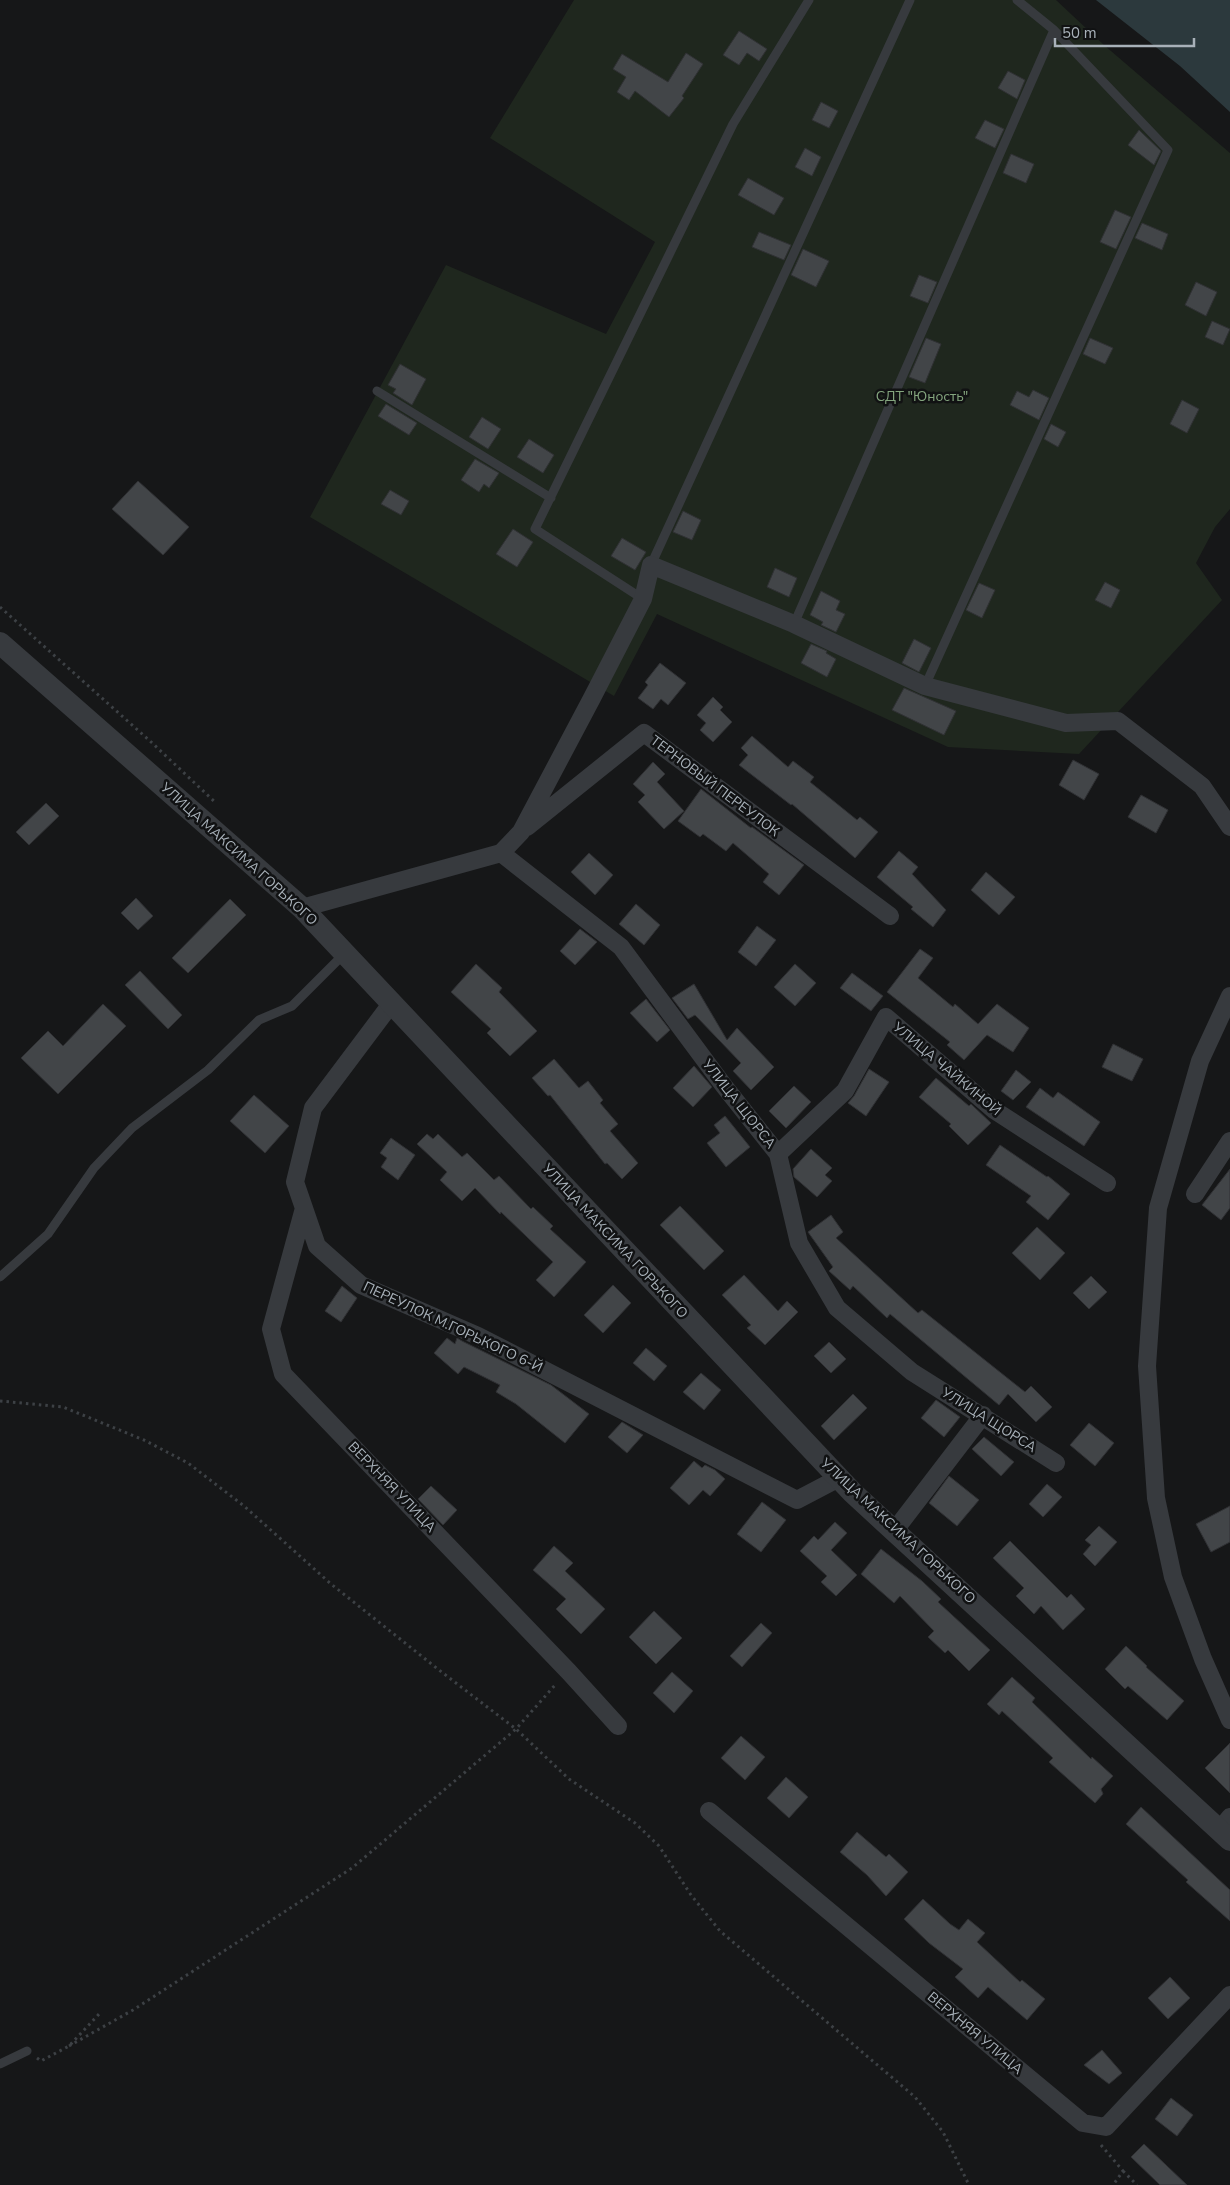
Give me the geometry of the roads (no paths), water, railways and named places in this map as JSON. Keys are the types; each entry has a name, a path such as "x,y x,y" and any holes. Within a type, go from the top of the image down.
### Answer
{"street":[{"path":"302,908 501,853 521,832 643,600 651,565 794,624 925,686 1066,723 1118,721 1202,786 1230,827"},
{"name":"УЛИЦА МАКСИМА ГОРЬКОГО","path":"0,644 302,908 840,1478 1226,1829"},
{"name":"ТЕРНОВЫЙ ПЕРЕУЛОК","path":"521,832 644,732 890,916"},
{"name":"УЛИЦА ЩОРСА","path":"501,853 621,947 724,1086 778,1154 799,1243 837,1308 912,1372 983,1415 1056,1463"},
{"path":"1230,996 1200,1062 1158,1208 1147,1366 1156,1498 1173,1577 1203,1659 1230,1720"},
{"name":"ПЕРЕУЛОК М.ГОРЬКОГО 6-Й","path":"391,1004 313,1108 295,1182 316,1246 361,1285 478,1336 797,1500 840,1478"},
{"name":"УЛИЦА ЧАЙКИНОЙ","path":"778,1154 845,1091 886,1017 994,1110 1106,1183"},
{"path":"1195,1194 1230,1141"},
{"name":"ВЕРХНЯЯ УЛИЦА","path":"304,1208 271,1329 283,1374 569,1672 618,1726"},
{"path":"895,1530 983,1415"},
{"name":"ВЕРХНЯЯ УЛИЦА","path":"709,1812 1083,2123 1106,2127 1230,1995"}],"lane":[{"path":"643,600 535,529 733,124 809,0"},
{"path":"651,565 910,0"},
{"path":"925,686 1168,150 1054,30 1017,0"},
{"path":"794,624 1054,30"},
{"path":"377,392 551,498"},
{"path":"0,1277 48,1234 94,1168 132,1128 208,1070 259,1020 292,1006 344,954"},
{"path":"0,2064 27,2051"}],"park label":[{"name":"СДТ \"Юность\"","path":"922,396"}]}
